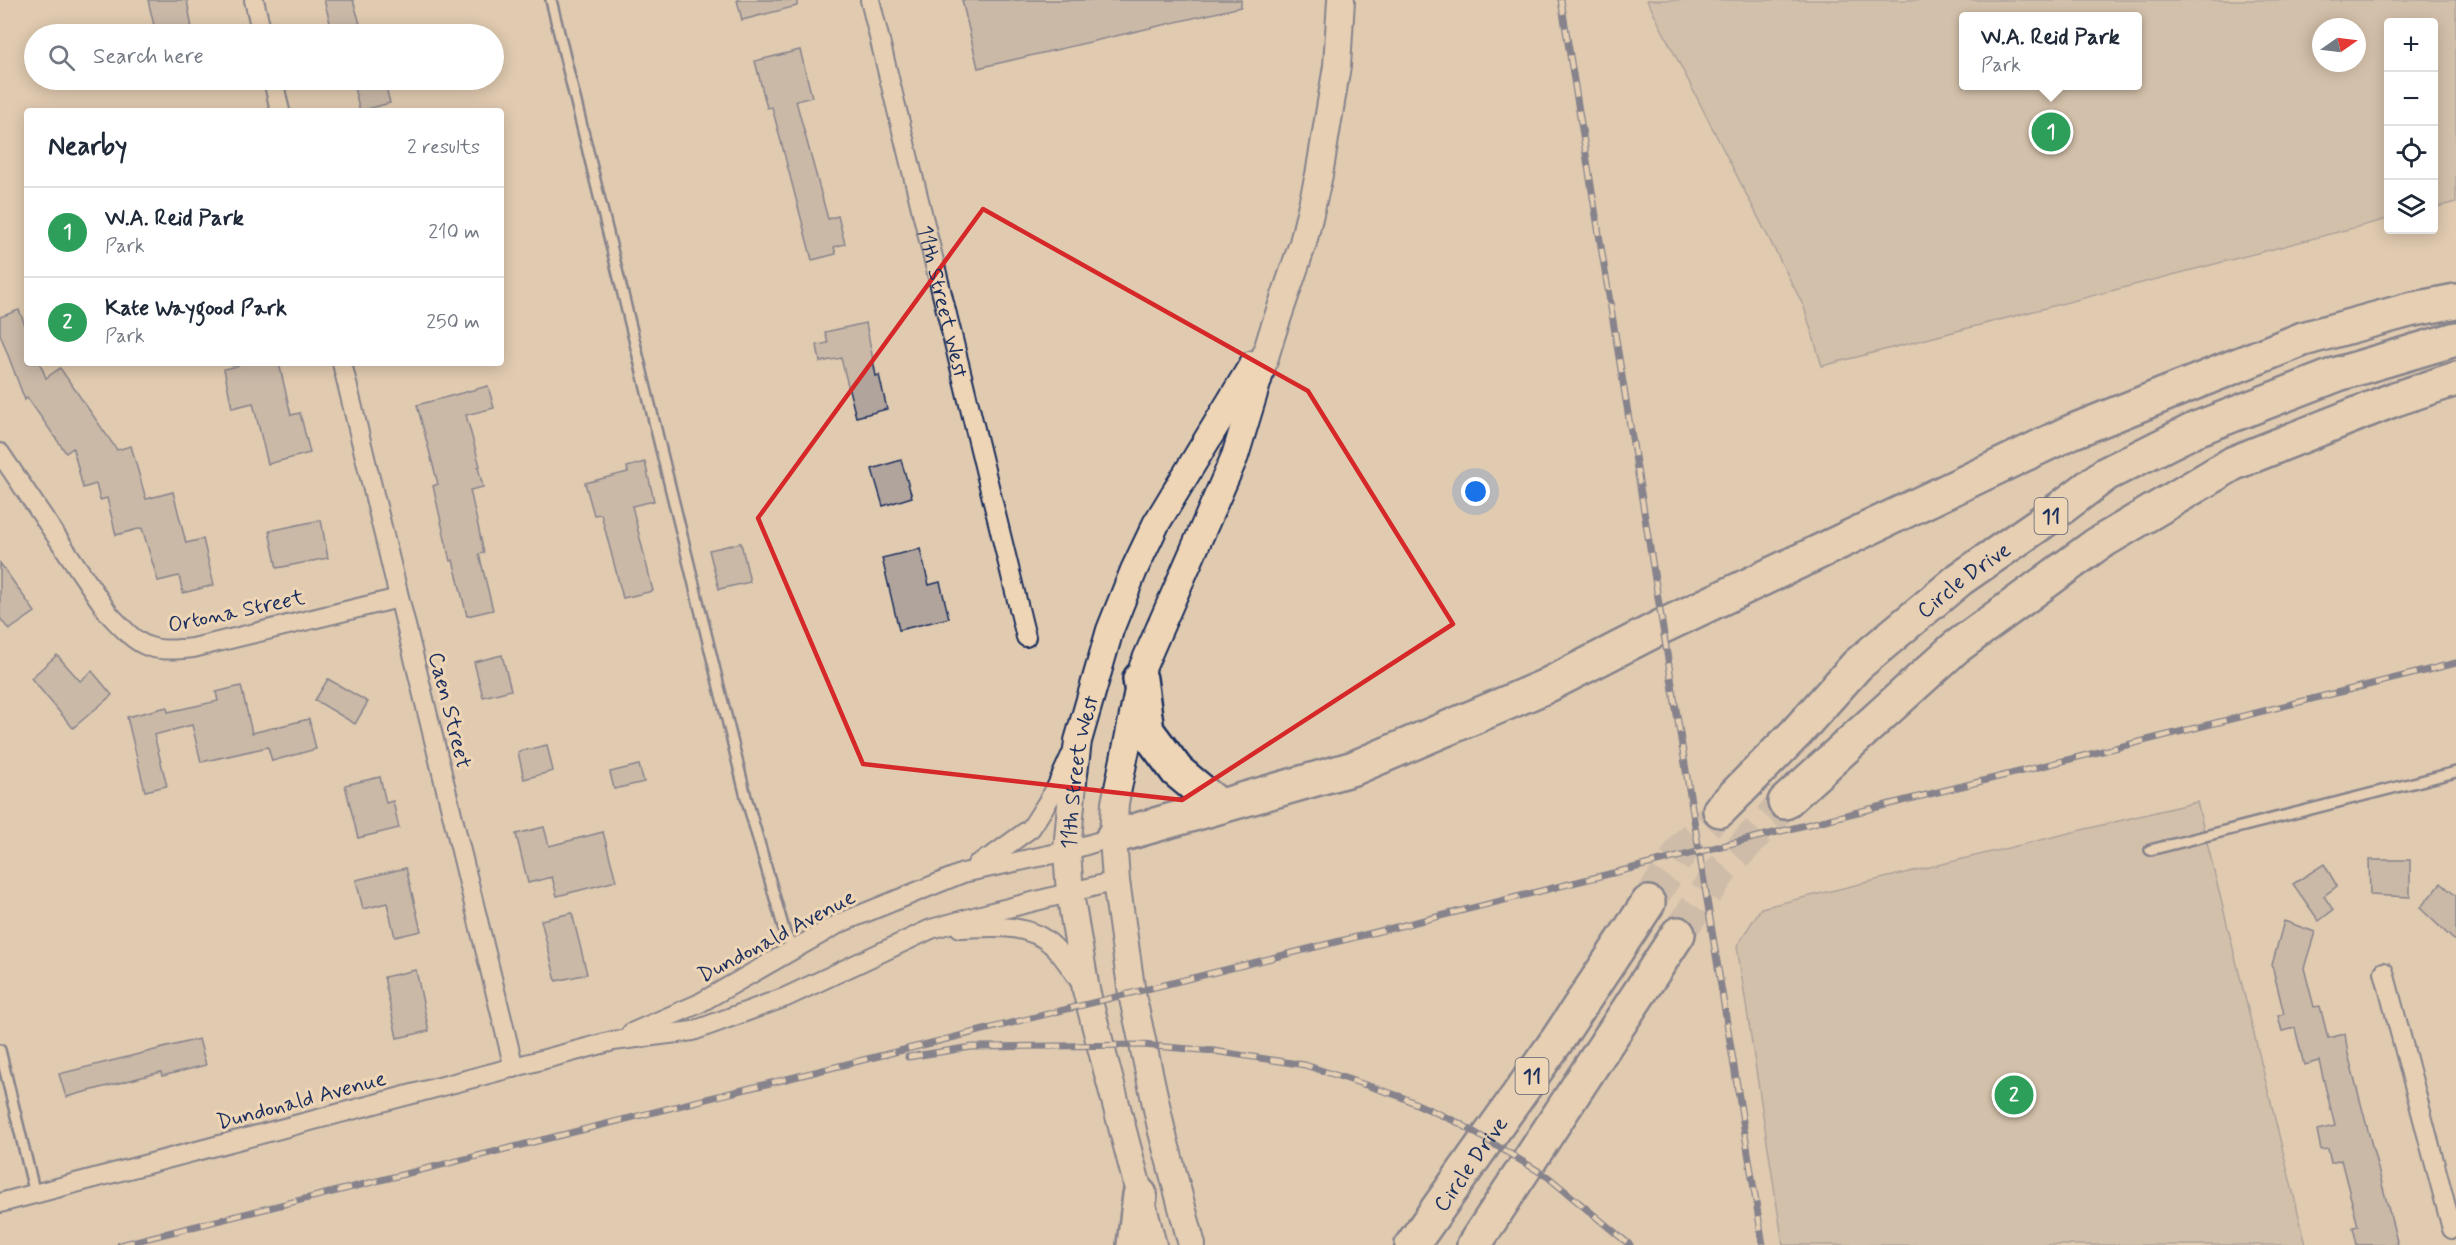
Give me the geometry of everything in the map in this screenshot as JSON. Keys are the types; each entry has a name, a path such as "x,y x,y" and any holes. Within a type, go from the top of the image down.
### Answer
{"highway":[{"path":"1113,837 1354,768 1544,687 1663,626 2071,432 2303,339 2409,310 2456,301"},
{"name":"Circle Drive","path":"1719,810 1796,733 1857,665 1960,579 2041,523 2106,474 2196,429 2338,374 2456,339"},
{"name":"11","path":"1785,802 1955,648 2096,545 2234,463 2395,399 2456,379"},
{"path":"1140,679 1147,731 1177,771 1219,806"},
{"name":"Circle Drive","path":"1412,1245 1558,1040 1648,903"},
{"name":"11","path":"1474,1245 1678,934"},
{"path":"1134,1245 1140,1195"}],"main road":[{"name":"11th Street West","path":"1192,1245 1131,994 1116,881 1113,837 1115,803 1143,666 1235,456 1272,334 1303,243 1319,175 1337,66 1341,0"},
{"name":"11th Street West","path":"1153,1245 1086,990 1070,892 1067,851 1078,741 1110,630 1134,570 1156,524 1272,334"}],"street":[{"path":"254,0 260,24"},
{"name":"11th Street West","path":"870,0 1026,637"},
{"path":"275,90 279,108"},
{"name":"Caen Street","path":"343,366 514,1068"},
{"name":"Ortona Street","path":"0,453 110,614 128,634 146,647 168,651 193,648 399,598"},
{"name":"Dundonald Avenue","path":"0,1203 613,1041 698,1004 840,923 963,873 995,854 1031,828 1055,790 1078,741"},
{"name":"Dundonald Avenue","path":"963,873 1067,851 1113,837"},
{"name":"Dundonald Avenue","path":"613,1041 693,1032 786,997 931,929 1116,881"},
{"name":"Dundonald Avenue","path":"931,929 993,927 1031,931 1053,946 1086,990"},
{"path":"2384,972 2455,1233"}],"lane":[{"path":"551,0 746,797 785,933 793,949"},
{"path":"2150,850 2456,772"},
{"path":"0,1050 35,1194"}],"highlighted area":[{"path":"983,209 1308,391 1453,624 1182,800 863,764 758,518"}],"shaded area":[{"path":"1647,0 2456,0 2456,202 2438,207 2438,18 2384,18 2384,220 1822,366 1804,307"},
{"path":"2197,802 2306,1245 1783,1245 1737,946 1761,908"}],"building":[{"path":"148,0 187,0 191,24 154,24"},
{"path":"324,0 353,0 360,24 330,24"},
{"path":"737,0 797,0 797,6 742,20"},
{"path":"962,0 1241,0 1241,7 978,68"},
{"path":"800,50 812,97 796,101 828,219 838,216 845,244 834,247 836,254 812,260 772,107 767,108 755,61"},
{"path":"355,90 387,90 390,103 371,108 359,108"},
{"path":"19,310 24,322 24,366 41,366 46,378 60,368 117,450 131,446 146,499 173,492 186,543 203,539 214,585 183,593 179,576 158,581 142,528 116,535 107,498 100,500 96,484 83,488 73,448 66,453 27,397 25,400 0,334 0,317"},
{"path":"866,323 876,376 879,375 887,409 856,417 841,358 820,362 817,345 828,343 825,332"},
{"path":"238,366 280,366 291,415 300,413 310,453 268,464 253,403 232,408 224,369"},
{"path":"488,386 494,408 466,415 480,466 478,467 483,487 470,490 484,553 479,554 493,610 467,616 453,560 450,561 433,486 438,484 417,405"},
{"path":"901,460 912,497 883,506 872,469"},
{"path":"645,462 654,501 632,506 653,591 623,598 601,514 594,515 585,483 628,472 627,467"},
{"path":"321,520 328,558 277,568 269,531"},
{"path":"741,543 750,582 719,589 709,550"},
{"path":"920,549 929,585 940,582 949,618 899,630 882,558"},
{"path":"0,563 35,612 9,630 0,618"},
{"path":"57,655 80,681 92,671 112,695 73,728 31,678"},
{"path":"502,655 511,690 483,697 474,662"},
{"path":"328,679 368,702 355,724 315,700"},
{"path":"241,686 252,733 309,719 316,749 272,761 268,747 201,762 192,725 154,735 167,786 145,791 127,717 167,707 168,712 218,701 216,692"},
{"path":"547,745 553,771 524,779 518,752"},
{"path":"639,765 644,782 614,789 610,772"},
{"path":"380,777 386,803 393,801 399,828 358,838 345,785"},
{"path":"544,827 549,846 603,832 616,881 557,896 552,877 528,883 516,834"},
{"path":"2369,860 2410,860 2410,897 2370,895"},
{"path":"2324,864 2337,886 2324,896 2333,910 2319,921 2293,884"},
{"path":"406,868 421,931 395,937 387,903 363,909 356,880"},
{"path":"2441,883 2456,896 2456,942 2420,908"},
{"path":"572,913 587,974 556,981 541,920"},
{"path":"2284,921 2315,932 2304,968 2314,1007 2320,1006 2328,1038 2345,1034 2348,1054 2398,1245 2357,1245 2353,1227 2358,1226 2341,1160 2331,1163 2328,1149 2321,1150 2317,1130 2335,1126 2319,1061 2304,1065 2295,1028 2282,1031 2278,1016 2284,1014 2272,965"},
{"path":"416,970 429,1031 397,1038 384,977"},
{"path":"199,1039 206,1065 162,1076 161,1072 66,1097 59,1074"}],"tunnel":[{"path":"1678,934 1721,871 1785,802"},
{"path":"1648,903 1684,847 1720,810"}],"railway":[{"path":"1561,0 1763,1245"},
{"path":"120,1245 2456,663"},
{"path":"908,1057 972,1047 1142,1045 1214,1051 1305,1065 1399,1096 1459,1123 1548,1177 1630,1245"}],"place":[{"name":"W.A. Reid Park","path":"2051,132"},
{"name":"Kate Waygood Park","path":"2014,1095"}]}
